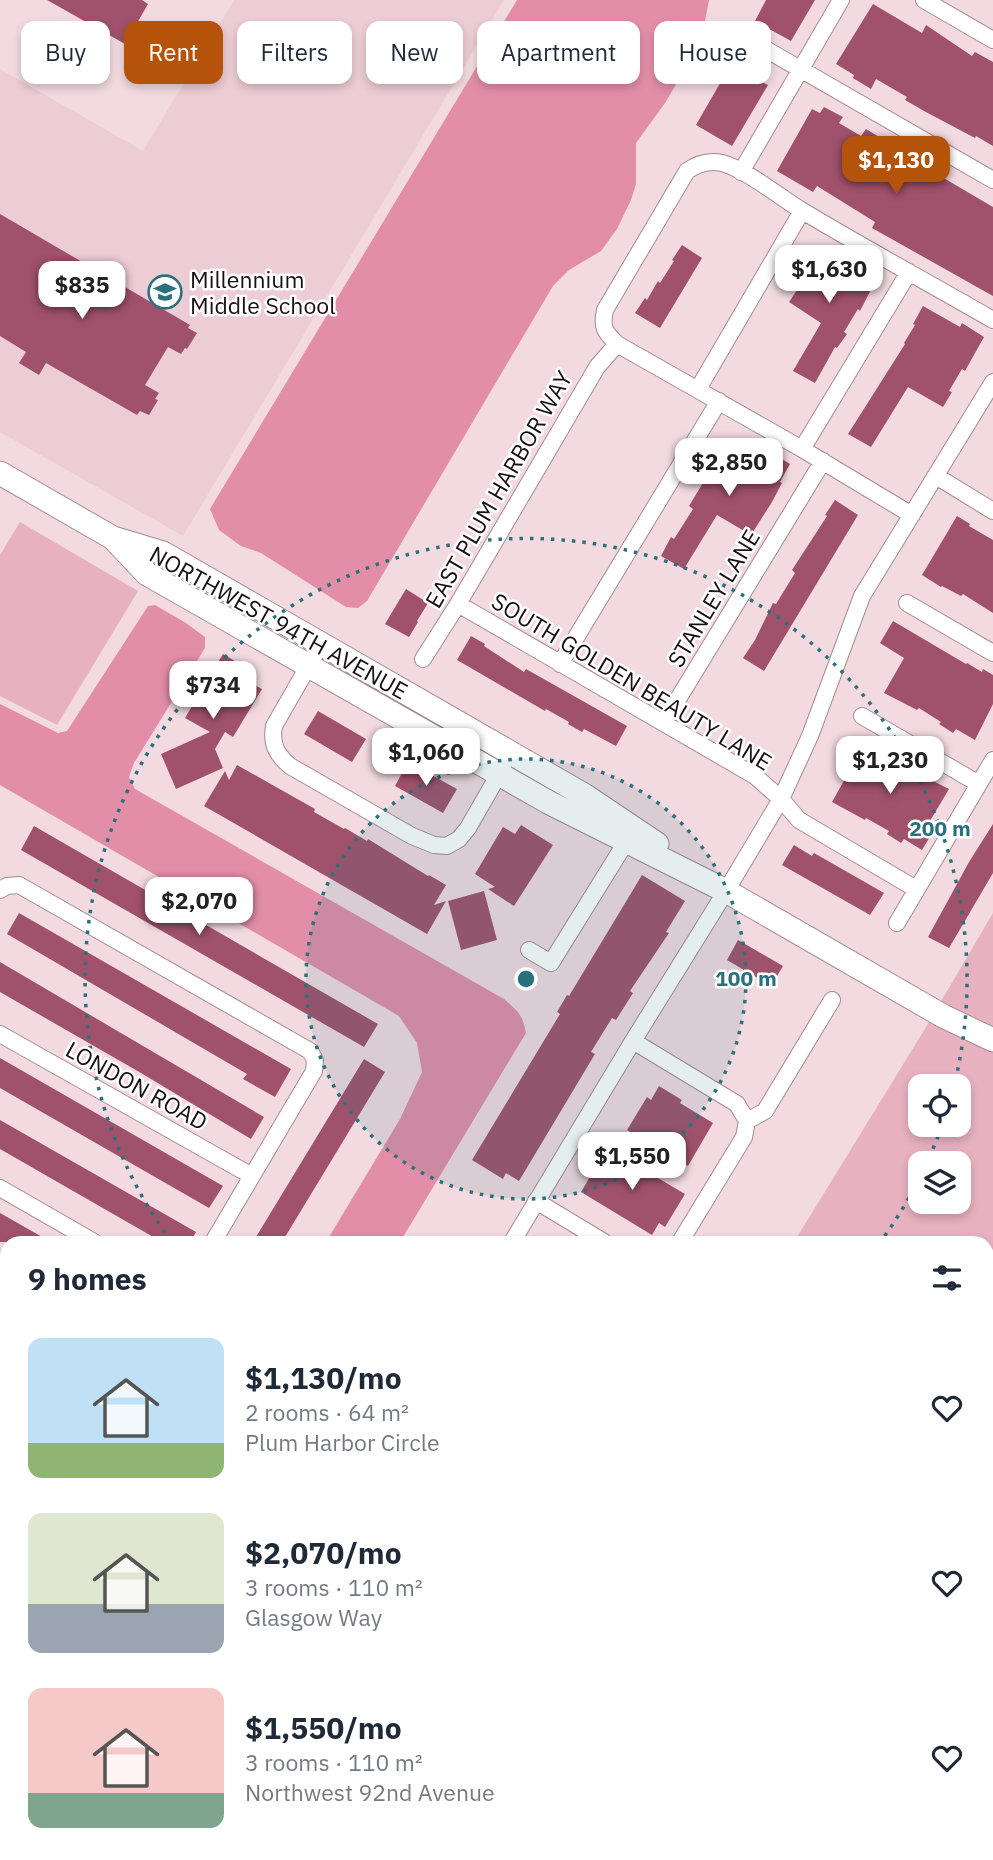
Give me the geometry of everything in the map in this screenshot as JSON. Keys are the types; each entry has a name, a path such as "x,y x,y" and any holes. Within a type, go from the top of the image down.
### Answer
{"street":[{"path":"741,172 841,0"},
{"path":"924,0 993,40"},
{"path":"771,53 993,180"},
{"path":"912,515 617,344 605,332 602,321 605,310 687,171 697,164 709,162 722,163 741,172 802,211 993,320"},
{"path":"698,389 802,211"},
{"path":"802,449 909,272"},
{"name":"EAST PLUM HARBOR WAY","path":"423,659 597,367 617,344"},
{"path":"516,1236 781,799 810,736 862,596 993,382"},
{"path":"560,664 719,401"},
{"name":"STANLEY LANE","path":"664,722 823,461"},
{"name":"NORTHWEST 94TH AVENUE","path":"0,473 113,538 163,552 511,752 584,795 726,891"},
{"path":"936,476 993,511"},
{"name":"NORTHWEST 94TH AVENUE","path":"113,538 147,574 572,815 726,891 943,1016 993,1040"},
{"path":"907,603 993,653"},
{"name":"SOUTH GOLDEN BEAUTY LANE","path":"458,604 755,776 781,799 799,820 916,889"},
{"path":"321,644 274,726 272,737 275,750 290,766 412,836 434,845 447,846 459,839 511,752"},
{"path":"862,716 979,783"},
{"path":"897,923 993,761"},
{"path":"529,950 551,963 626,842"},
{"path":"4,888 19,885 310,1051 315,1060 314,1070 217,1236"},
{"path":"747,1121 765,1111 832,1000"},
{"name":"LONDON ROAD","path":"0,1034 252,1177"},
{"path":"632,1041 737,1104 747,1121 744,1137 684,1236"},
{"path":"0,1188 84,1236"},
{"path":"536,1201 594,1236"}],"shaded area":[{"name":"Millennium Middle School","path":"234,0 504,0 491,21 477,21 477,45 463,68 463,21 366,21 366,84 454,84 183,536 0,432 0,69 21,81 21,84 26,84 143,151 183,84 223,84 221,21"},
{"path":"517,0 709,0 705,21 654,21 654,84 676,84 636,143 636,184 617,229 601,251 569,270 553,286 367,601 358,608 346,607 261,553 241,546 219,530 210,509 477,66 477,84 640,84 640,21 504,21"},
{"path":"20,522 138,591 57,725 0,696 0,555"},
{"path":"155,605 205,637 205,648 134,763 129,777 135,789 504,999 521,1017 526,1033 404,1236 330,1236 400,1119 422,1072 417,1043 399,1016 0,785 0,704 58,733 67,731 148,606"},
{"path":"993,913 993,1236 798,1236"}],"building":[{"path":"47,0 142,0 148,4 138,21 124,21 124,43 110,36 110,21 84,21"},
{"path":"766,0 815,0 791,41 771,30 771,21 755,21"},
{"path":"873,4 922,33 926,25 972,56 975,52 993,62 993,146 924,111 905,100 907,97 876,79 871,89 836,64"},
{"path":"720,84 768,85 732,146 696,125"},
{"path":"824,107 843,117 839,123 861,136 866,129 902,151 901,153 993,207 993,296 872,228 875,222 817,186 813,192 777,171 812,109 820,113"},
{"path":"0,214 190,325 188,328 197,333 181,354 168,347 145,385 159,393 149,415 140,411 137,415 46,363 39,375 19,363 26,352 0,336"},
{"path":"682,245 702,258 660,328 635,313 645,298 647,300 658,281 660,283"},
{"path":"820,245 854,267 856,264 878,276 860,311 858,309 844,332 847,334 837,348 835,347 815,383 793,371 821,323 789,302"},
{"path":"923,306 960,327 962,323 984,337 965,371 962,369 949,391 952,392 943,407 908,387 871,447 848,434 905,344"},
{"path":"733,438 767,458 770,452 790,464 772,502 751,535 717,515 684,569 661,556 671,537 674,539 693,509 689,506"},
{"path":"835,500 858,515 764,671 743,658 773,603 776,604 795,573 792,570"},
{"path":"957,516 993,540 993,613 963,594 961,596 941,587 922,575"},
{"path":"406,589 428,603 409,637 385,624"},
{"path":"893,621 966,664 993,675 993,704 975,740 956,729 953,733 919,708 917,710 884,693 904,658 880,643"},
{"path":"471,636 524,672 526,669 627,726 616,746 584,729 582,732 568,724 569,722 457,660"},
{"path":"223,654 255,673 249,682 262,689 233,737 225,732 215,749 223,768 176,789 161,754 210,732 185,718"},
{"path":"318,711 366,739 352,762 304,734"},
{"path":"858,742 913,773 949,789 927,826 934,830 922,850 904,839 901,843 887,834 889,831 832,802 851,768 845,764"},
{"path":"408,762 457,789 443,813 395,786"},
{"path":"237,765 315,809 314,812 367,841 368,839 446,885 434,905 446,901 427,934 204,806 225,771 229,780"},
{"path":"993,824 993,873 949,948 928,937"},
{"path":"521,825 553,845 514,906 488,889 495,887 475,874 503,827 515,834"},
{"path":"34,826 378,1024 364,1047 21,850"},
{"path":"794,845 812,856 814,853 884,893 870,915 782,865"},
{"path":"642,875 685,901 666,932 669,933 630,991 633,993 616,1020 612,1018 591,1052 595,1054 519,1181 506,1173 503,1179 472,1160 560,1014 557,1012 567,995 569,996"},
{"path":"484,891 497,940 461,950 448,901"},
{"path":"19,913 291,1069 275,1097 243,1079 247,1074 7,934"},
{"path":"738,940 783,966 771,986 727,960"},
{"path":"0,962 264,1117 251,1139 0,992"},
{"path":"0,1058 223,1186 209,1208 0,1088"},
{"path":"364,1059 385,1072 286,1236 257,1236"},
{"path":"659,1086 682,1100 680,1103 713,1123 688,1166 627,1130 647,1097 651,1100"},
{"path":"0,1120 196,1232 194,1236 152,1236 0,1149"},
{"path":"607,1148 685,1194 665,1227 659,1223 652,1235 581,1192"},
{"path":"0,1213 40,1236 0,1236"}],"place":[{"name":"Millennium Middle School","path":"165,292"}]}
